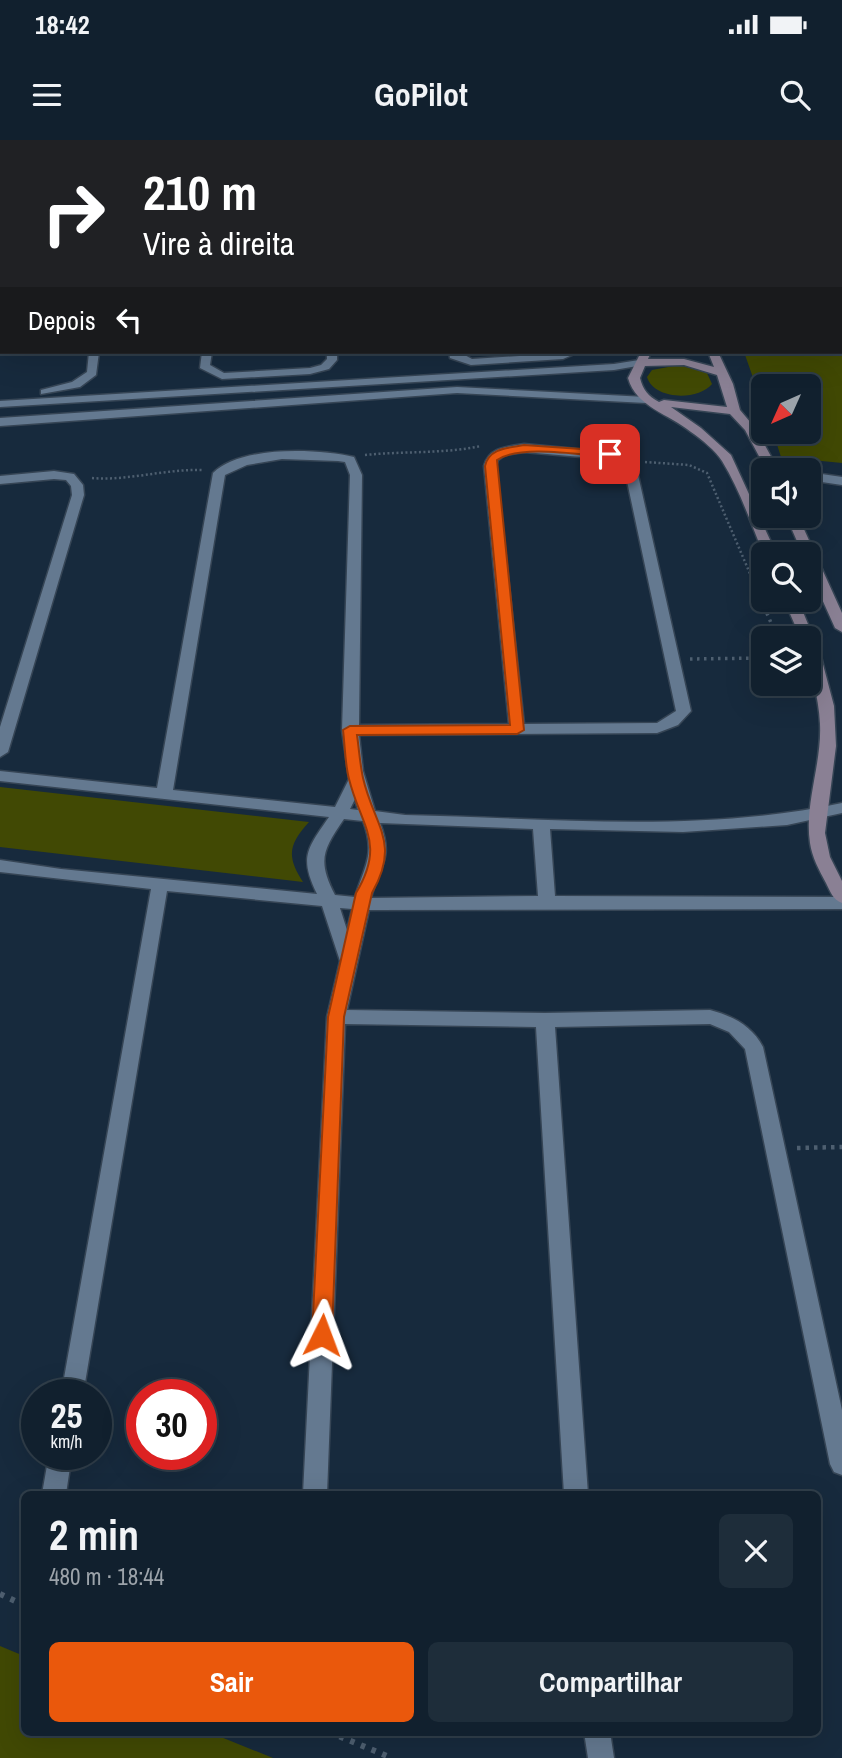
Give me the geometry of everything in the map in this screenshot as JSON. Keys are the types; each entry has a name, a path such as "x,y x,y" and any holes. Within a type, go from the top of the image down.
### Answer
{"main road":[{"path":"714,354 723,373 734,411 750,429 768,458"},
{"path":"723,373 684,362 643,357 634,378 637,389 646,400 670,411 697,430 727,458 765,542"},
{"path":"646,400 691,403 729,395"},
{"path":"646,400 734,411"},
{"path":"797,528 842,628"},
{"path":"796,612 815,653 825,692 828,746 818,841 826,867 842,898"}],"street":[{"path":"0,394 42,393 76,386 92,373 94,354"},
{"path":"207,354 204,366 222,376 310,371 325,367 332,360 332,354"},
{"path":"454,354 471,362 568,354"},
{"path":"0,404 614,367 643,357"},
{"path":"0,422 457,390 646,400"},
{"path":"350,730 517,730 657,728 670,725 684,711 630,466 610,454 524,448 501,452 492,458 490,466 517,730"},
{"path":"164,794 219,473 236,462 320,453 350,460 355,468 350,730 356,780 371,817 380,853 372,880 364,893 347,958 336,1017 315,1491"},
{"path":"0,480 54,475 70,477 76,485 78,495 0,752"},
{"path":"0,776 371,817 683,827 787,820 842,808"},
{"path":"347,958 329,900 315,872 315,855 356,780"},
{"path":"541,823 547,902"},
{"path":"0,866 160,885 363,904 842,903"},
{"path":"75,1379 160,885"},
{"path":"336,1017 545,1020 710,1017 730,1022 754,1047 842,1464"},
{"path":"545,1020 576,1491"},
{"path":"55,1491 58,1470"},
{"path":"598,1736 601,1758"}],"path":[{"path":"359,455 403,451 454,452 489,446"},
{"path":"637,460 661,465 689,465 707,474 772,626"},
{"path":"70,477 106,479 159,470 210,470"},
{"path":"672,659 751,658"},
{"path":"775,1149 842,1147"},
{"path":"0,1594 21,1604"},
{"path":"340,1736 392,1758"}],"green space":[{"path":"745,354 842,354 842,463 821,461 821,458 781,457 777,444 821,444 821,374 752,374"},
{"path":"679,365 707,373 712,384 697,393 677,396 651,385 647,377 652,370"},
{"path":"0,787 309,822 297,837 292,850 294,865 303,882 0,847"},
{"path":"0,1646 21,1655 21,1736 218,1736 273,1758 0,1758"}],"route":[{"path":"322,1335 336,1017 347,958 364,893 372,880 380,853 371,817 356,780 350,730 517,730 490,466 492,458 501,452 524,448 610,454"}]}
